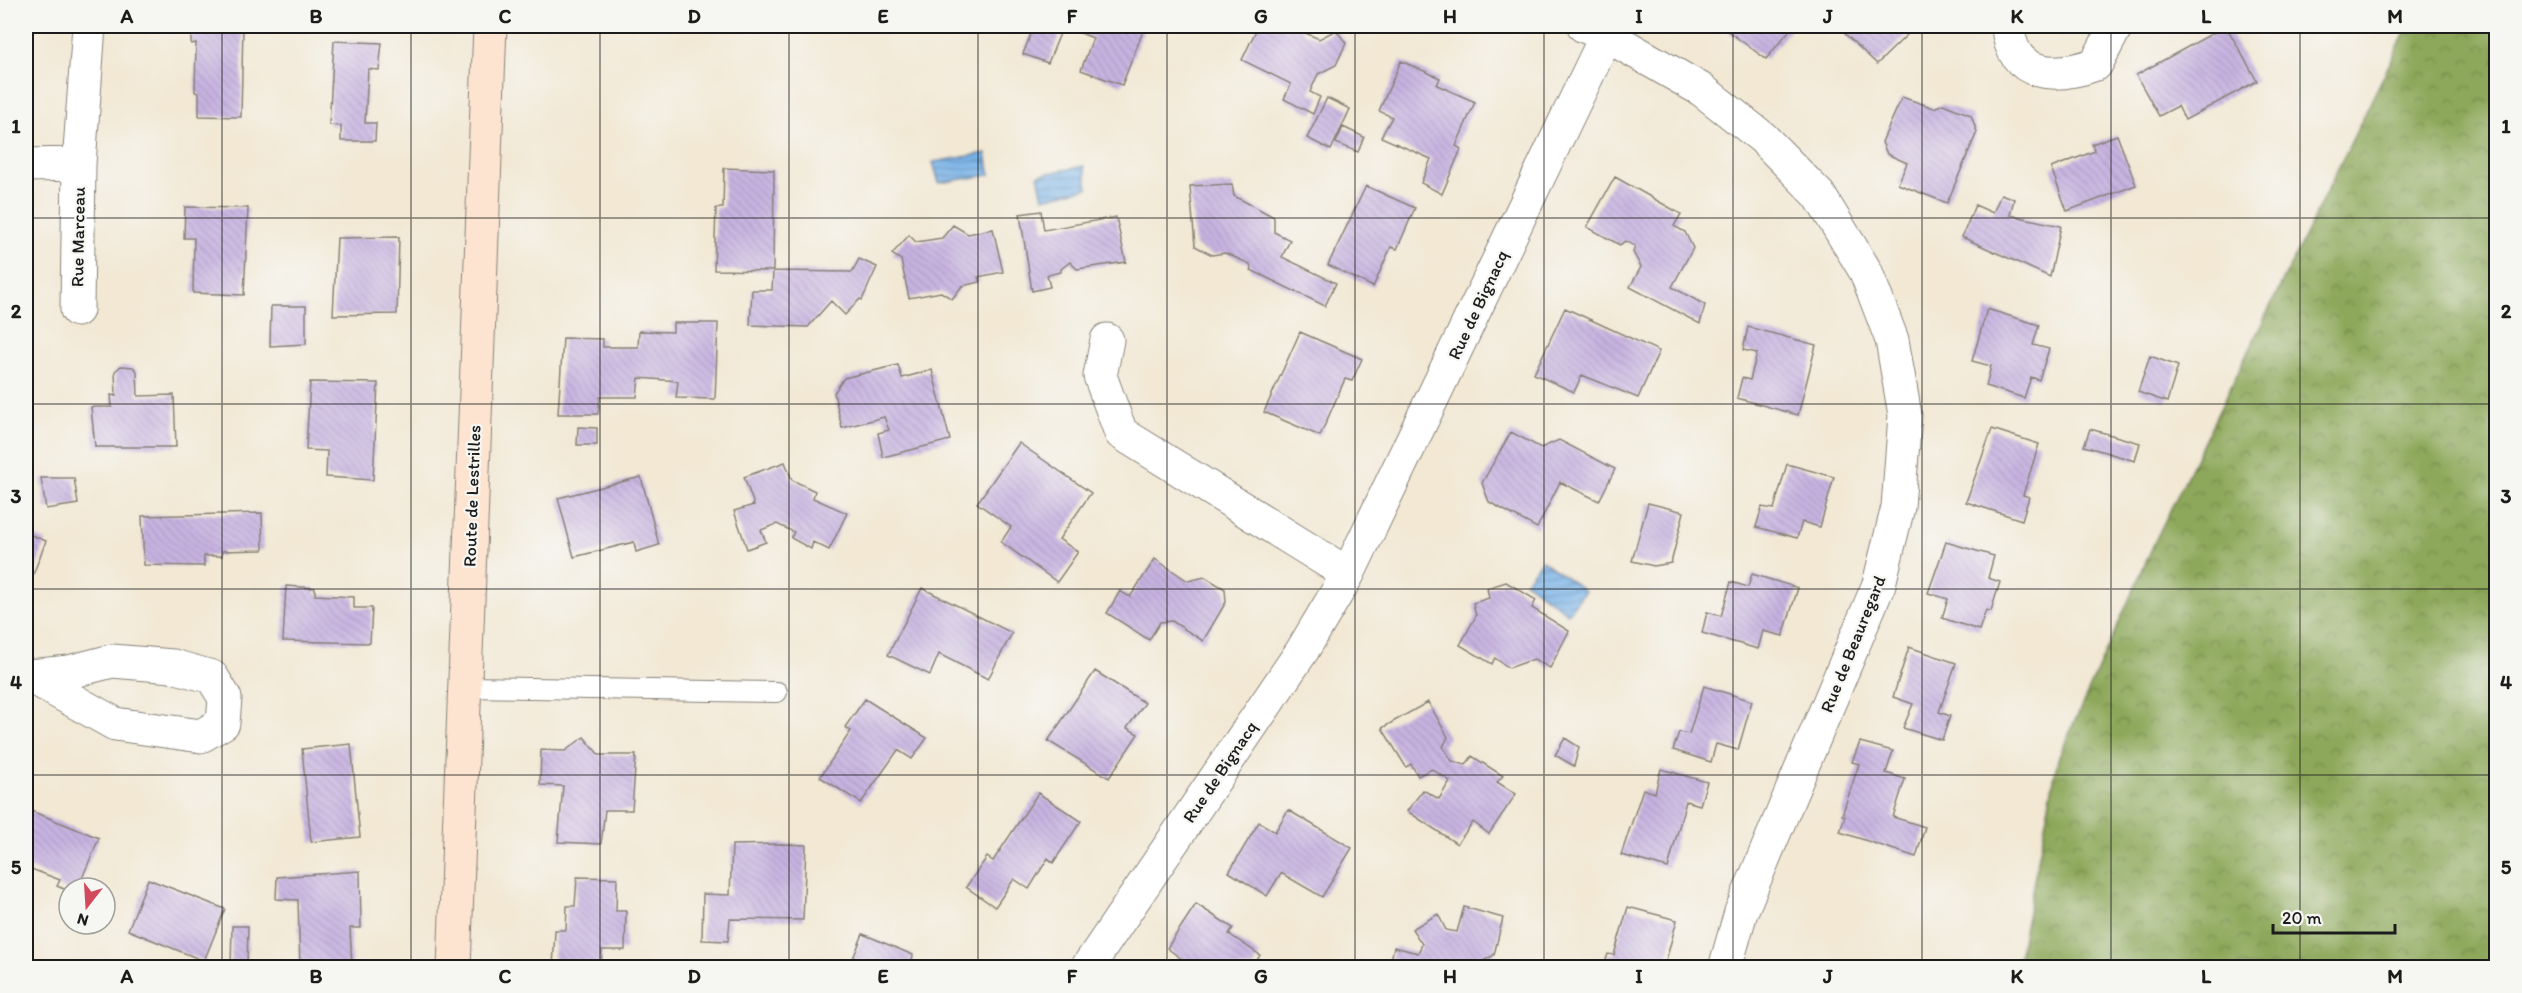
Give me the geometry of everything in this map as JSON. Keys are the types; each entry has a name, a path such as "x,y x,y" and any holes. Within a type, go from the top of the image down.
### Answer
{"street":[{"name":"Rue Marceau","path":"77,310 79,164 89,26"},
{"name":"Route de Lestrilles","path":"454,968 490,26"},
{"path":"2008,26 2020,59 2043,73 2072,72 2096,64 2116,26"},
{"name":"Rue de Bignacq","path":"1087,968 1302,651 1348,574 1600,29"},
{"name":"Rue de Beauregard","path":"1600,29 1702,90 1763,138 1819,195 1866,272 1892,340 1905,415 1898,507 1880,584 1741,912 1725,968"},
{"name":"Rue Marceau","path":"26,165 79,164"},
{"path":"1107,340 1100,376 1120,433 1348,574"},
{"path":"112,661 173,666 212,677 225,698 223,723 201,736 115,724 28,675 69,672 112,661"}],"lane":[{"path":"465,687 777,692"}],"green space":[{"path":"2408,26 2496,26 2496,967 2017,967 2058,759 2156,539"}],"water":[{"path":"986,153 990,175 939,183 933,162"},
{"path":"1084,166 1088,188 1043,198 1038,175"},
{"path":"1542,560 1585,591 1568,613 1525,582"}],"building":[{"path":"191,26 243,26 241,117 199,116 199,93 195,92 196,43 191,44"},
{"path":"1034,26 1063,26 1048,63 1023,54"},
{"path":"1063,26 1145,26 1122,85 1081,70 1093,38"},
{"path":"1258,26 1303,26 1301,31 1319,39 1336,30 1346,43 1336,65 1318,74 1310,92 1320,97 1313,114 1284,99 1291,84 1242,60"},
{"path":"1728,26 1793,26 1766,59 1725,29"},
{"path":"1854,26 1910,26 1914,28 1877,64 1845,34"},
{"path":"2226,26 2257,81 2185,120 2178,106 2159,116 2136,75"},
{"path":"334,41 382,43 379,70 368,69 365,123 376,123 375,141 341,141 341,126 329,125"},
{"path":"1401,61 1440,78 1437,85 1475,102 1456,146 1461,149 1442,194 1421,183 1431,159 1381,137 1392,117 1379,111"},
{"path":"1902,97 1934,108 1943,104 1971,115 1977,132 1947,203 1898,184 1907,163 1887,154 1882,142"},
{"path":"1327,98 1350,109 1331,150 1307,138"},
{"path":"1343,127 1364,137 1358,152 1336,143"},
{"path":"2117,135 2136,185 2067,211 2051,168 2095,151 2092,144"},
{"path":"724,168 774,170 773,271 714,270 716,208 723,208"},
{"path":"1615,177 1681,214 1674,226 1685,232 1693,248 1672,287 1705,305 1700,324 1630,287 1641,267 1633,252 1635,246 1625,241 1620,245 1587,227"},
{"path":"1232,184 1234,196 1274,217 1274,232 1290,240 1282,257 1336,283 1325,306 1251,270 1250,264 1225,253 1212,255 1195,246 1190,186"},
{"path":"1366,186 1415,208 1397,249 1391,247 1373,287 1328,265"},
{"path":"2001,194 2014,199 2010,215 2061,226 2050,277 1962,237 1975,205 1993,213"},
{"path":"185,207 248,208 244,295 193,293 194,238 184,238"},
{"path":"1041,211 1044,230 1116,217 1126,262 1077,269 1070,262 1061,269 1061,272 1047,275 1050,287 1032,291 1020,214"},
{"path":"953,225 968,234 993,229 1003,272 978,277 980,282 962,286 952,299 941,292 909,298 901,260 892,254 909,235 916,242 942,238"},
{"path":"399,237 397,314 333,315 337,238"},
{"path":"859,259 877,267 862,300 860,299 845,315 831,301 808,327 750,325 752,290 772,290 773,271 852,272"},
{"path":"271,306 306,306 306,344 270,346"},
{"path":"1565,308 1659,351 1638,398 1582,375 1574,392 1534,374"},
{"path":"1987,309 2039,325 2033,345 2049,349 2039,380 2031,377 2024,398 1986,386 1991,366 1972,361"},
{"path":"673,323 718,323 715,399 676,398 678,381 639,378 637,397 600,397 598,414 558,414 563,338 603,339 603,347 638,347 639,331 673,332"},
{"path":"1748,327 1816,345 1798,415 1737,398 1742,378 1750,380 1757,353 1743,350"},
{"path":"1300,332 1362,359 1352,381 1345,379 1320,436 1264,412"},
{"path":"2150,356 2178,366 2167,402 2138,392"},
{"path":"898,365 902,378 932,370 950,440 883,457 878,433 889,430 884,417 842,428 834,393 844,378"},
{"path":"121,366 133,367 137,371 138,396 174,395 176,447 95,447 91,407 112,407 111,395 116,396 115,371"},
{"path":"310,382 378,383 373,480 326,477 327,451 306,450"},
{"path":"578,427 597,428 597,445 577,445"},
{"path":"1992,429 2039,444 2023,495 2029,497 2022,520 1966,502"},
{"path":"2090,429 2140,443 2135,461 2084,446"},
{"path":"1511,432 1541,448 1559,440 1615,469 1599,501 1560,482 1537,528 1489,502 1482,483"},
{"path":"1019,443 1091,493 1059,539 1078,552 1057,582 1001,542 1011,527 977,503"},
{"path":"785,462 792,480 815,491 813,498 847,513 829,550 813,542 811,549 791,538 794,532 777,524 761,530 766,542 747,549 734,511 754,505 744,477"},
{"path":"1787,464 1834,477 1820,527 1802,522 1797,538 1756,527 1762,507 1774,509"},
{"path":"641,477 659,545 636,552 634,542 574,557 558,498"},
{"path":"41,478 74,478 78,504 46,509"},
{"path":"1648,503 1684,512 1671,563 1654,566 1632,561"},
{"path":"262,513 263,550 222,551 222,556 204,556 204,566 144,565 142,516"},
{"path":"26,533 46,541 26,593"},
{"path":"1946,542 1994,556 1988,578 2000,582 1991,611 1986,610 1979,630 1942,618 1948,599 1928,593"},
{"path":"1155,559 1188,581 1205,577 1225,589 1226,602 1203,641 1172,621 1160,622 1149,640 1107,613 1120,591 1130,597"},
{"path":"1752,574 1798,588 1783,636 1763,631 1758,649 1702,633 1707,612 1721,616 1731,582 1748,587"},
{"path":"1506,582 1536,600 1532,608 1569,631 1550,668 1534,659 1509,668 1495,658 1492,664 1460,645 1476,616 1473,603 1489,598 1487,588"},
{"path":"286,586 315,588 315,595 354,597 354,608 372,608 370,643 283,641"},
{"path":"922,588 1012,633 988,679 939,654 930,675 888,655"},
{"path":"1909,647 1956,663 1939,712 1950,716 1942,740 1903,728 1913,704 1893,697"},
{"path":"1095,671 1145,703 1127,728 1138,734 1109,778 1048,741"},
{"path":"1704,686 1752,701 1738,750 1716,744 1711,762 1673,750 1679,732 1689,734"},
{"path":"865,699 927,738 912,759 898,750 861,803 820,777 851,731 845,727"},
{"path":"1428,702 1448,737 1443,747 1452,761 1466,765 1472,756 1503,776 1497,782 1516,794 1489,834 1473,822 1457,844 1407,811 1423,790 1439,799 1450,781 1432,769 1418,776 1411,764 1406,767 1382,728"},
{"path":"584,737 599,755 636,755 632,810 605,810 601,844 558,842 563,786 540,785 541,750 565,751"},
{"path":"1565,738 1579,747 1574,766 1555,755"},
{"path":"1860,742 1893,751 1886,773 1905,779 1893,817 1925,827 1916,857 1840,832 1845,816 1842,815 1859,764 1852,762"},
{"path":"351,744 360,837 311,842 302,749"},
{"path":"1661,769 1707,782 1700,805 1686,801 1668,868 1621,855 1643,789 1655,793"},
{"path":"1038,793 1081,821 1053,863 1048,858 1029,889 1014,879 995,907 966,887 987,857 993,861"},
{"path":"26,809 99,838 83,876 57,876 57,879 26,867"},
{"path":"1288,810 1352,848 1322,897 1281,873 1267,896 1229,872 1259,822 1275,832"},
{"path":"732,845 806,845 803,920 730,919 728,941 702,940 703,894 730,895"},
{"path":"360,871 361,928 350,928 352,968 300,968 298,900 276,899 277,877"},
{"path":"577,877 617,878 616,911 626,911 625,950 602,950 601,968 553,968 555,930 566,930 567,906 575,906"},
{"path":"148,879 225,909 204,961 128,930"},
{"path":"1196,904 1233,928 1229,934 1260,955 1253,968 1194,968 1167,948"},
{"path":"1464,907 1503,918 1494,955 1471,968 1389,968 1394,947 1418,953 1422,944 1412,929 1438,914 1446,930 1457,932"},
{"path":"1628,907 1677,920 1664,968 1642,965 1641,968 1603,968 1608,954 1614,955"},
{"path":"232,926 248,926 247,968 231,968"},
{"path":"863,934 913,955 912,960 930,968 849,968"}]}
